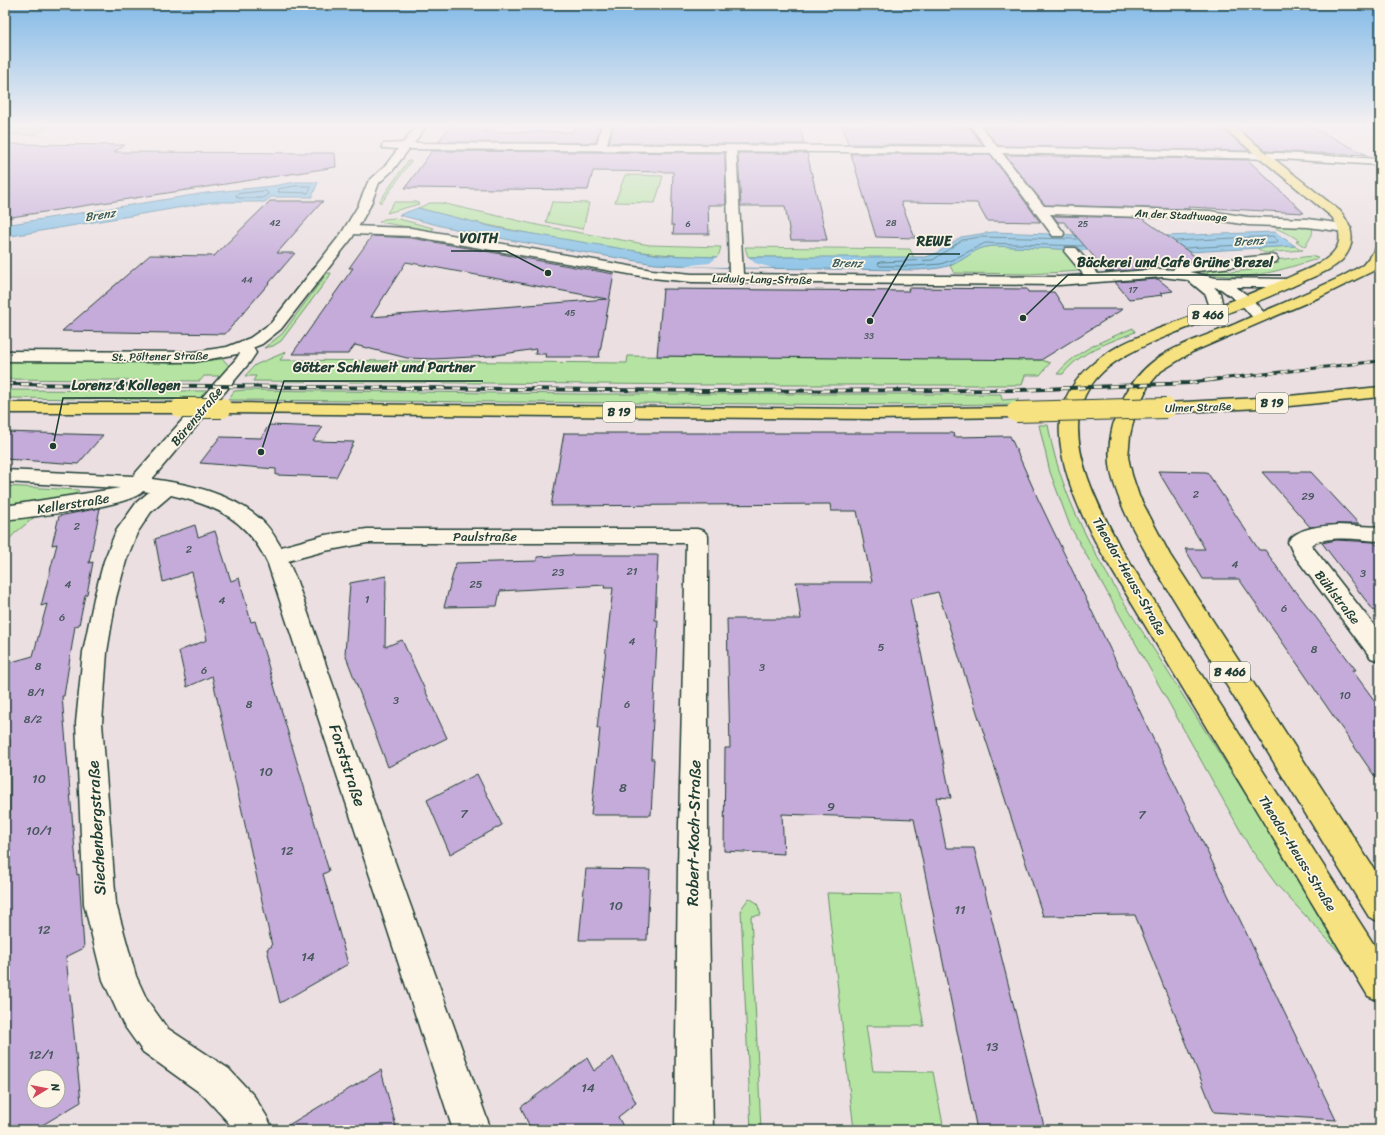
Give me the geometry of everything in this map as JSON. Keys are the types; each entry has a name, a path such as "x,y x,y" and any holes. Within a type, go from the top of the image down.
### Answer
{"main road":[{"path":"1291,178 1341,219 1345,228"},
{"name":"Theodor-Heuss-Straße","path":"1345,228 1346,244 1336,258 1326,265 1288,283 1253,308 1155,368 1147,376 1129,404 1123,422 1119,457 1123,479 1134,508 1167,570 1380,906"},
{"name":"Theodor-Heuss-Straße","path":"1379,257 1368,268 1346,280 1253,308 1217,311 1136,344 1108,359 1094,371 1083,384 1074,401 1070,414 1070,437 1074,460 1094,517 1112,552 1380,984"},
{"name":"Ulmer Straße","path":"5,408 222,408 866,414 1166,408 1279,402 1379,392"}],"street":[{"name":"St. Pöltener Straße","path":"373,178 374,182"},
{"name":"St. Pöltener Straße","path":"5,356 194,357 225,352 245,346 267,334 276,326 351,230 374,182 377,178"},
{"path":"732,178 736,273"},
{"path":"1015,178 1058,233"},
{"name":"An der Stadtwaage","path":"1040,210 1210,215 1248,221 1308,223 1345,228"},
{"name":"Ludwig-Lang-Straße","path":"351,230 411,232 660,275 736,273 1059,281 1095,279 1148,272 1182,275 1210,281 1233,290 1253,308"},
{"path":"1071,251 1095,279"},
{"name":"Ludwig-Lang-Straße","path":"1182,275 1183,269 1192,267 1271,259"},
{"name":"Ludwig-Lang-Straße","path":"1182,275 1202,284 1213,293 1217,311"},
{"name":"Ludwig-Lang-Straße","path":"1210,281 1288,283"},
{"name":"Bärenstraße","path":"137,484 242,362 248,353 245,346"},
{"name":"Forststraße","path":"5,476 137,484 166,488 201,496 231,508 251,522 259,530 275,557 285,579 472,1130"},
{"name":"Kellerstraße","path":"5,513 109,498 127,493 137,484"},
{"name":"Siechenbergstraße","path":"166,488 144,507 127,531 115,561 105,598 95,652 89,723 100,904 120,980 135,1012 155,1040 216,1082 241,1109 254,1130"},
{"name":"Bühlstraße","path":"1380,534 1320,533 1308,536 1299,542 1302,550 1380,651"},
{"name":"Paulstraße","path":"275,557 325,543 367,536 697,536"},
{"name":"Robert-Koch-Straße","path":"694,1130 693,890 697,536"}],"green space":[{"path":"396,178 399,178 382,202 379,202"},
{"path":"624,178 662,178 655,203 615,202"},
{"path":"394,202 417,202 419,204 387,213"},
{"path":"552,202 589,203 583,229 546,222"},
{"path":"430,203 441,203 542,226 650,245 721,247 718,257 657,254 617,249 505,229 418,208"},
{"path":"395,218 433,229 431,231 379,222 384,219"},
{"path":"1270,225 1313,226 1312,235 1305,247 1296,241 1299,240"},
{"path":"993,246 1064,249 1081,271 1029,274 954,273 950,266 975,251"},
{"path":"1295,246 1303,250 1264,253 1257,248"},
{"path":"745,247 910,249 914,258 748,257"},
{"path":"1313,256 1318,257 1314,260 1272,272 1247,276 1203,273 1203,271 1225,268 1231,272 1252,270 1247,266 1279,263 1275,260"},
{"path":"327,273 331,273 281,341 273,346 264,348 282,334"},
{"path":"1133,328 1135,332 1096,348 1078,359 1063,374 1057,374 1065,365 1082,352"},
{"path":"286,352 280,360 627,363 628,356 1041,360 1050,363 1040,375 1025,375 1022,385 709,385 253,381 256,376 245,376 255,365"},
{"path":"223,359 229,366 221,376 204,376 200,381 5,379 5,360 174,363"},
{"path":"5,390 208,391 204,398 189,398 187,400 5,398"},
{"path":"234,391 581,394 1001,394 1002,400 1018,399 1017,404 902,405 228,400"},
{"path":"1039,425 1048,425 1056,460 1067,494 1081,526 1116,589 1221,756 1368,983 1276,884 1250,848 1070,526 1050,472"},
{"path":"5,486 78,490 79,492 71,497 5,506"},
{"path":"42,511 15,533 5,544 5,517"},
{"path":"827,893 900,894 924,1026 866,1026 873,1071 933,1072 944,1130 854,1130"},
{"path":"749,898 757,903 761,915 751,916 761,1130 751,1130 741,909"}],"water":[{"name":"Brenz","path":"295,182 318,182 312,197 271,197 265,202 213,202 5,237 5,225 206,193 273,186"},
{"name":"Brenz","path":"418,208 497,228 660,255 718,257 926,257 937,253 961,237 993,232 1136,237 1275,232 1295,246 1142,253 993,246 981,248 952,264 933,269 736,268 655,264 515,241 445,227 399,215"}],"pier":[{"path":"719,255 746,255 755,263 772,268 682,266 710,263"}],"building":[{"path":"5,178 265,178 5,218"},
{"path":"412,178 591,178 588,190 405,188"},
{"path":"673,178 725,178 726,205 708,205 709,234 673,234 674,225 671,225"},
{"path":"739,178 813,178 827,240 791,240 785,206 741,206"},
{"path":"858,178 1008,178 1040,222 987,221 977,203 901,202 915,238 876,237"},
{"path":"1023,178 1267,178 1304,213 1188,207 1189,209 1045,205"},
{"path":"270,201 323,201 277,253 295,253 225,334 62,331 150,255 214,256"},
{"path":"1053,216 1142,218 1200,260 1141,265 1146,269 1107,272 1064,222 1058,222"},
{"path":"372,236 411,238 614,274 599,357 545,357 546,354 535,354 536,349 491,356 433,359 407,358 355,345 348,354 292,354 353,268 349,268","holes":["406,262 607,299 371,317"]},
{"path":"1158,279 1173,291 1160,293 1163,295 1129,299 1115,282"},
{"path":"908,288 1027,289 1028,292 1054,292 1065,309 1123,309 1041,360 657,356 663,289 909,291"},
{"path":"269,425 323,427 313,441 354,442 336,477 276,475 276,469 200,463 220,437 261,438"},
{"path":"5,432 103,435 78,464 5,459"},
{"path":"564,433 953,433 954,437 1010,436 1038,499 1336,1120 1214,1112 1135,915 1043,916 938,592 910,599 951,798 936,797 946,848 974,848 1045,1130 977,1130 914,819 782,814 784,854 724,851 725,748 730,748 727,619 801,619 796,582 872,582 857,511 831,511 830,504 551,506"},
{"path":"1158,471 1207,472 1259,550 1265,550 1293,590 1295,590 1356,670 1352,670 1380,708 1380,784 1239,579 1203,579 1185,549 1205,549"},
{"path":"1262,472 1311,472 1359,524 1338,524 1310,527"},
{"path":"100,508 89,563 93,562 87,594 85,595 79,625 75,626 64,696 62,696 77,875 79,874 84,948 66,957 81,1102 34,1130 9,1130 5,1014 5,820 10,818 10,739 5,740 5,678 8,663 33,656 47,604 41,606 57,544 52,545 59,516"},
{"path":"195,525 198,537 215,531 231,581 239,578 251,622 255,621 329,871 323,874 348,964 280,1003 267,949 272,946 212,676 187,687 179,651 207,640 192,572 163,582 155,539"},
{"path":"1336,540 1374,542 1380,548 1380,619 1322,543"},
{"path":"571,555 658,555 655,620 658,620 651,759 654,759 651,815 591,815 600,728 597,728 613,588 604,588 605,585 500,591 497,606 444,607 456,563 537,561 537,557"},
{"path":"386,576 385,647 402,640 447,738 388,767 345,654 350,583"},
{"path":"477,774 502,825 450,854 427,800"},
{"path":"586,869 650,870 647,940 579,940"},
{"path":"613,1057 636,1103 618,1117 625,1130 531,1130 521,1107 587,1058 594,1071"},
{"path":"381,1070 397,1130 280,1130"}],"railway":[{"path":"1210,380 1380,361"},
{"path":"5,384 708,391 1020,390 1188,383 1219,379"}],"place":[{"name":"VOITH","path":"548,273"},
{"name":"Bäckerei und Cafe Grüne Brezel","path":"1023,318"},
{"name":"REWE","path":"870,321"},
{"name":"Lorenz & Kollegen","path":"53,446"},
{"name":"Götter Schleweit und Partner","path":"261,452"}]}
